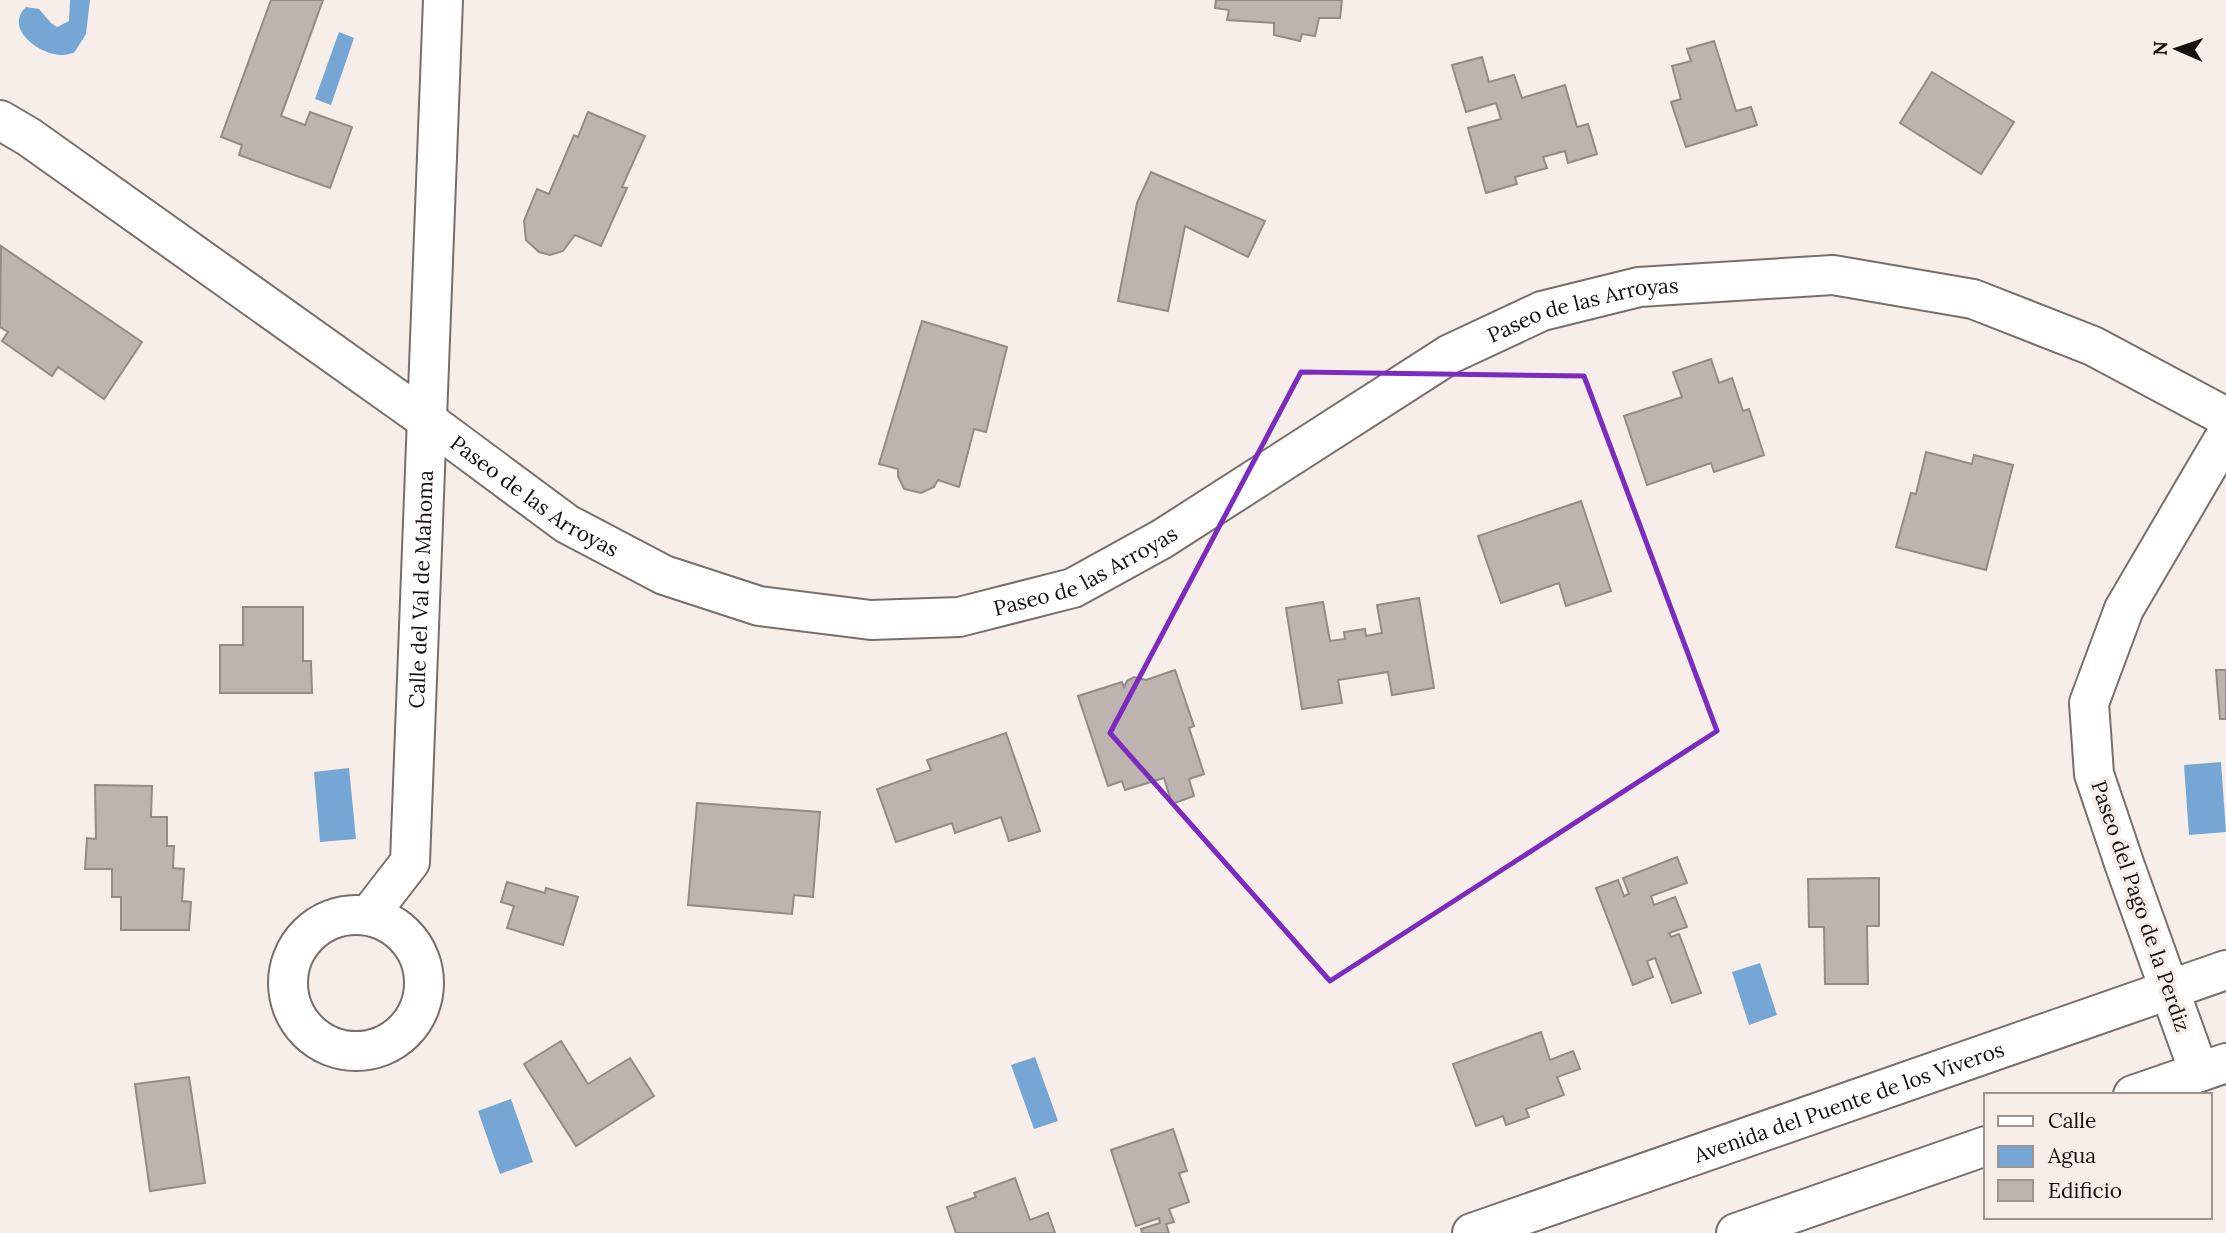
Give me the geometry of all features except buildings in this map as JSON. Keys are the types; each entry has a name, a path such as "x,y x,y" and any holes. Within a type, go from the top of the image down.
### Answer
{"street":[{"name":"Calle del Val de Mahoma","path":"369,915 410,862 443,0"},
{"name":"Paseo de las Arroyas","path":"0,120 29,137 428,421 567,524 664,575 759,606 872,620 959,617 1073,588 1162,539 1450,354 1542,311 1639,287 1833,275 1973,299 2093,346 2226,417"},
{"name":"Paseo del Pago de la Perdiz","path":"2212,1067 2169,990 2094,774 2089,703 2124,609 2226,435"},
{"name":"Avenida del Puente de los Viveros","path":"1472,1233 2226,970"},
{"path":"2139,1093 2212,1067"},
{"path":"1736,1233 1984,1147"}],"highlighted area":[{"path":"1301,372 1584,376 1717,731 1330,981 1110,733"}],"water":[{"path":"70,0 90,0 86,34 74,53 54,54 28,40 19,24 20,15 26,7 39,9 57,27 69,21"},
{"path":"339,32 354,38 331,105 315,99"},
{"path":"2221,762 2226,832 2189,835 2184,765"},
{"path":"349,768 356,839 320,842 314,772"},
{"path":"1760,963 1777,1015 1749,1025 1732,972"},
{"path":"1035,1057 1058,1121 1034,1129 1011,1065"},
{"path":"511,1099 533,1162 500,1174 478,1111"}]}
